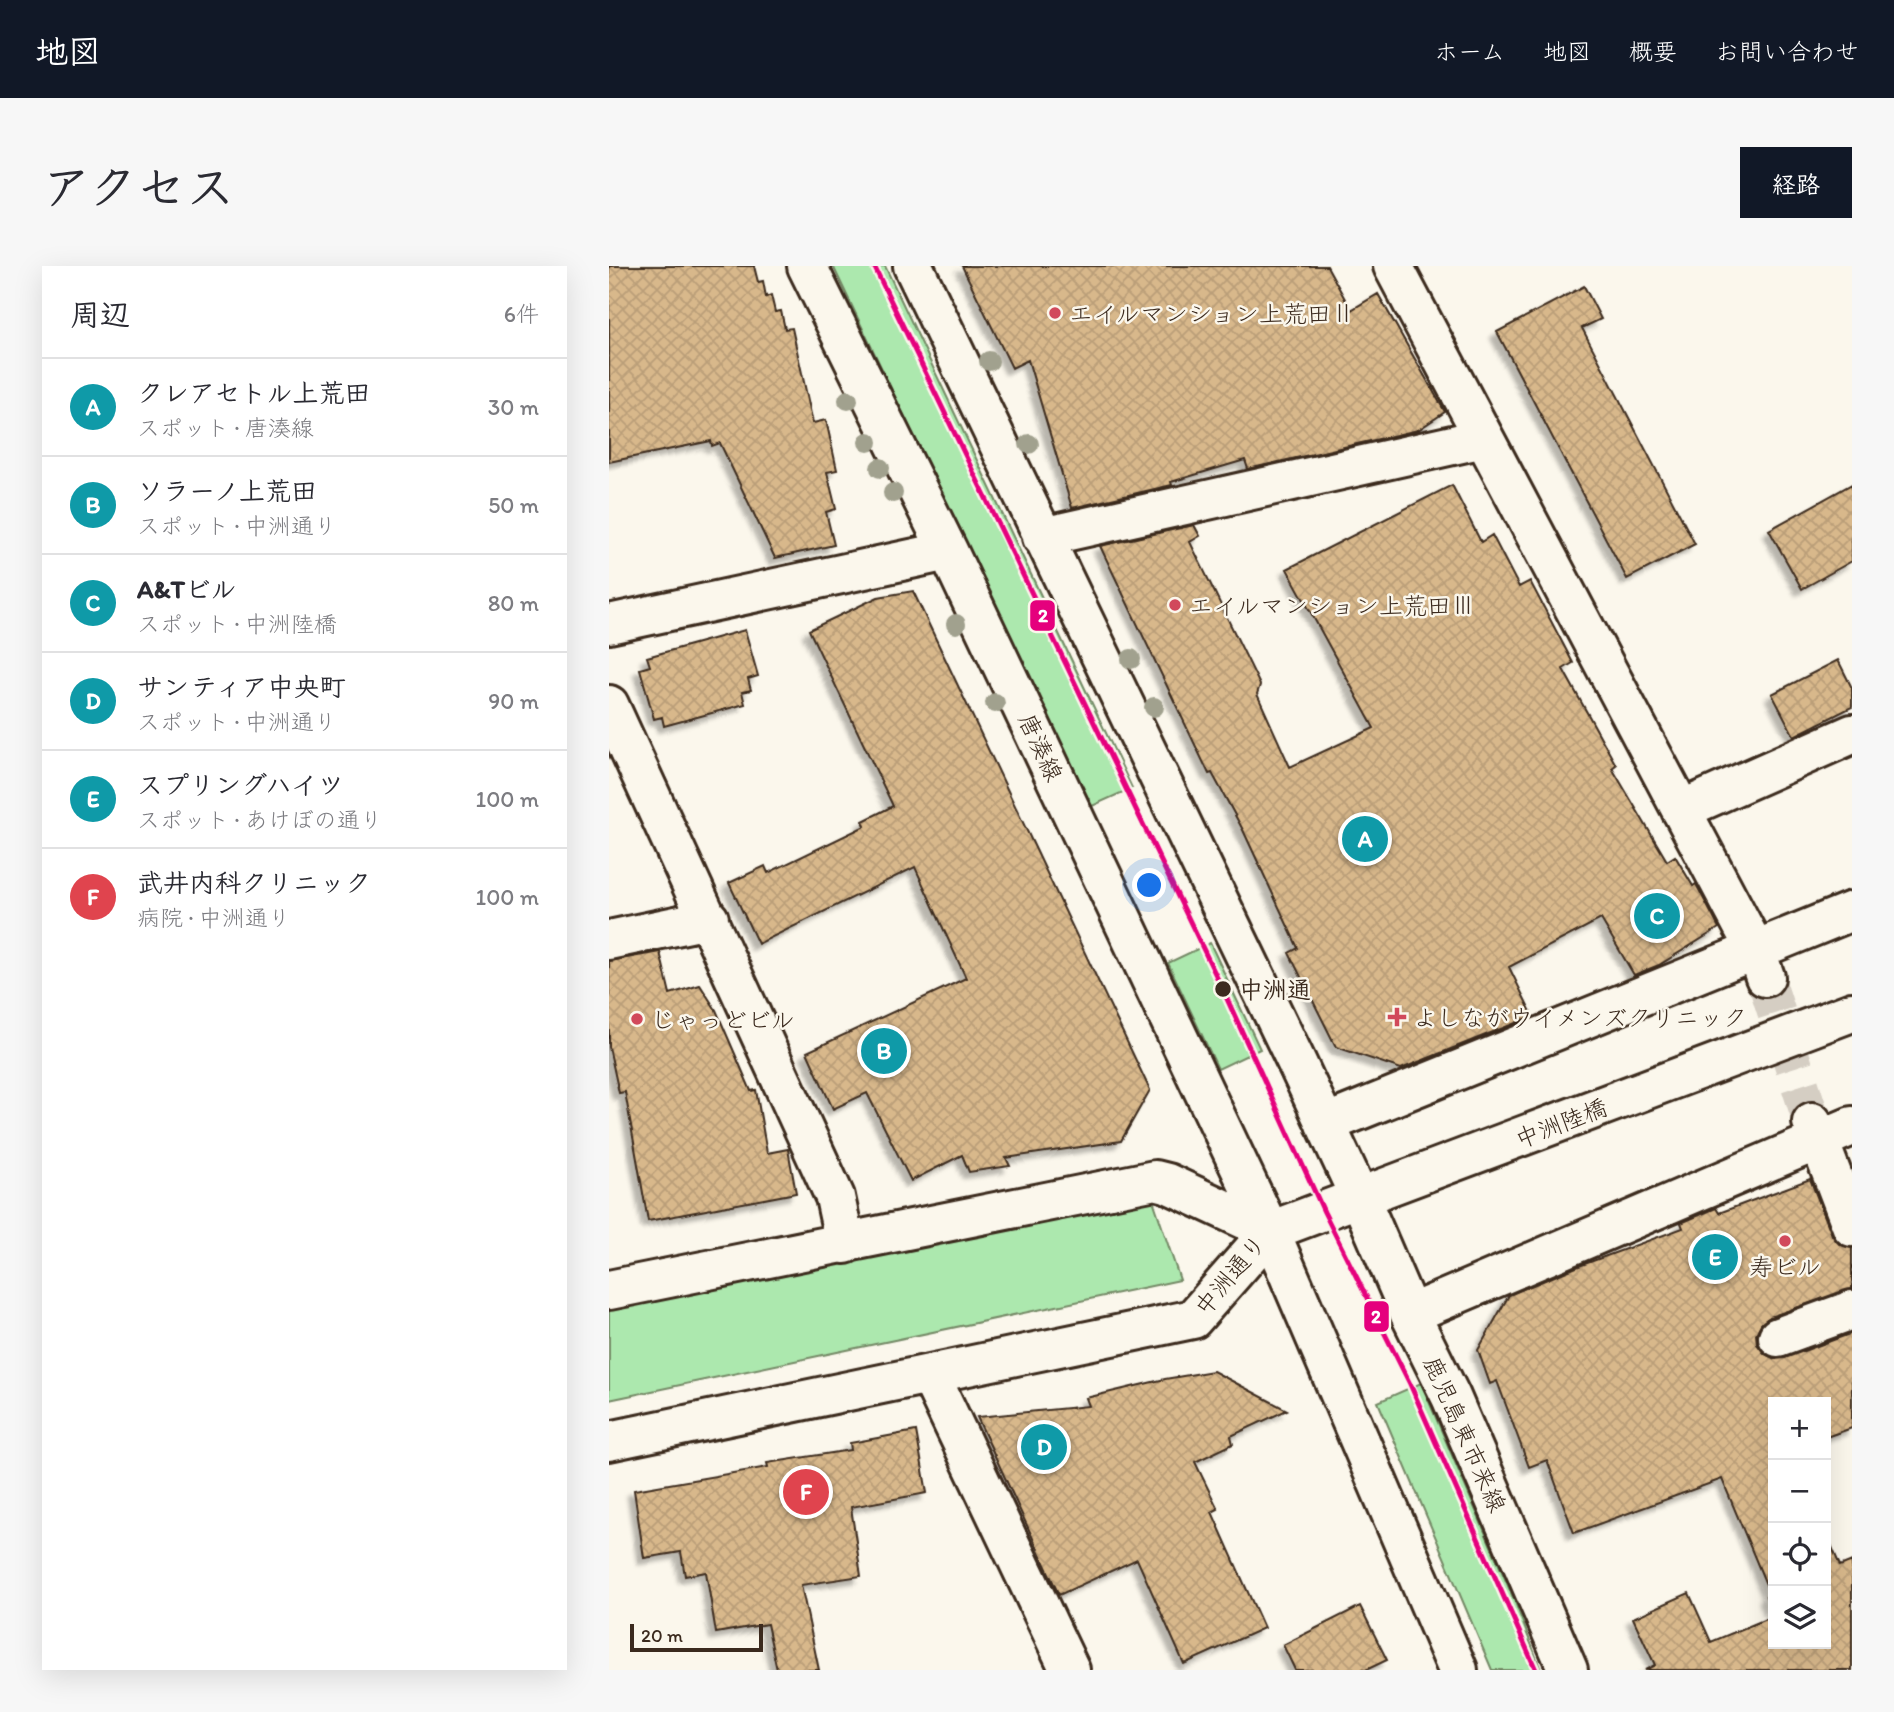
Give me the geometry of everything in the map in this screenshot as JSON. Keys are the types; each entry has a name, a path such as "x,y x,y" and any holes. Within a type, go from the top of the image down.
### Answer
{"street":[{"name":"唐湊線","path":"807,266 948,551 1270,1231"},
{"path":"913,266 1360,1198"},
{"path":"1393,266 1761,964"},
{"path":"1042,537 1484,438"},
{"path":"609,624 948,551"},
{"path":"609,705 835,1197 845,1244"},
{"path":"1681,810 1852,734"},
{"path":"1325,1124 1761,964 1852,911"},
{"path":"609,940 709,919"},
{"name":"中洲陸橋","path":"1270,1231 1852,1012"},
{"path":"1410,1314 1814,1131 1852,1125"},
{"path":"1814,1131 1852,1227"},
{"name":"中洲通り","path":"609,1290 1155,1181 1167,1183 1270,1231 1193,1319 609,1441"},
{"name":"鹿児島東市来線","path":"1360,1198 1410,1314 1451,1397 1569,1670"},
{"path":"1270,1231 1458,1670"},
{"path":"1778,1337 1852,1310"},
{"path":"930,1375 1070,1670"}],"green space":[{"path":"833,266 885,266 1132,788 1090,807"},
{"path":"1210,943 1260,1049 1218,1069 1168,963"},
{"path":"1151,1194 1180,1280 609,1400 609,1303"},
{"path":"1421,1383 1515,1602 1541,1670 1492,1670 1378,1402"}],"building":[{"path":"609,266 754,266 758,282 763,281 766,297 771,295 775,312 781,311 785,329 792,328 813,423 826,420 837,470 827,472 836,509 826,512 834,545 775,558 720,443 712,446 711,441 609,462"},
{"path":"962,266 1327,266 1351,310 1378,294 1445,412 1418,430 1248,469 1245,460 1171,482 1172,485 1072,508 1028,360 1012,368"},
{"path":"1584,286 1601,319 1582,328 1695,544 1627,579 1497,332"},
{"path":"1852,484 1852,561 1802,589 1769,530"},
{"path":"1452,485 1481,542 1492,535 1519,587 1530,581 1573,663 1563,669 1616,765 1612,768 1667,861 1675,856 1693,886 1696,884 1719,928 1659,965 1634,975 1601,919 1509,967 1533,1016 1401,1069 1336,1047 1289,953 1298,948 1243,830 1212,773 1209,774 1100,546 1194,525 1200,536 1190,542 1260,685 1257,694 1290,767 1374,728 1287,569"},
{"path":"913,591 1150,1090 1121,1141 1006,1158 1010,1166 969,1172 962,1155 911,1181 867,1093 833,1109 807,1052 966,978 915,867 758,944 729,883 765,866 768,873 865,826 863,821 893,806 809,630 878,597"},
{"path":"745,630 758,676 748,679 751,690 742,692 745,704 664,726 662,717 654,719 640,669 650,666 647,657"},
{"path":"1838,660 1852,688 1852,707 1794,736 1772,694"},
{"path":"660,952 670,994 700,985 716,1010 751,1091 756,1090 767,1153 788,1149 796,1193 648,1221 625,1092 619,1093 609,1047 609,961"},
{"path":"1810,1179 1832,1235 1839,1244 1852,1248 1852,1289 1770,1317 1761,1324 1756,1334 1757,1344 1765,1354 1775,1359 1785,1358 1852,1333 1852,1428 1831,1435 1831,1397 1768,1397 1768,1589 1722,1479 1574,1533 1547,1460 1529,1467 1497,1381 1490,1384 1478,1350 1509,1295 1683,1228 1681,1223 1716,1208 1719,1213"},
{"path":"1213,1371 1287,1410 1231,1436 1233,1444 1195,1462 1218,1509 1212,1512 1264,1628 1184,1664 1137,1559 1059,1595 977,1417 1089,1406 1086,1398 1165,1379"},
{"path":"916,1431 927,1493 851,1507 861,1576 801,1585 819,1670 777,1670 767,1624 716,1633 706,1572 685,1576 681,1552 644,1558 634,1490 768,1467 767,1463 851,1450 850,1443"},
{"path":"1831,1545 1840,1566 1852,1561 1852,1670 1645,1670 1655,1665 1633,1618 1689,1593 1711,1642 1768,1618 1768,1649 1831,1649"},
{"path":"1360,1606 1387,1660 1366,1670 1295,1670 1283,1645"}],"tunnel":[{"path":"1765,977 1812,1122"}],"transit line":[{"name":"2","path":"874,266 1223,990 1324,1212 1410,1384 1536,1670"}],"place":[{"name":"エイルマンション上荒田Ⅱ","path":"1055,313"},
{"name":"エイルマンション上荒田Ⅲ","path":"1175,605"},
{"name":"クレアセトル上荒田","path":"1365,839"},
{"name":"A&Tビル","path":"1657,916"},
{"name":"中洲通","path":"1223,989"},
{"name":"よしながウイメンズクリニック","path":"1397,1017"},
{"name":"じゃっどビル","path":"637,1019"},
{"name":"ソラーノ上荒田","path":"884,1051"},
{"name":"寿ビル","path":"1785,1241"},
{"name":"スプリングハイツ","path":"1715,1257"},
{"name":"サンティア中央町","path":"1044,1447"},
{"name":"武井内科クリニック","path":"806,1492"}]}
